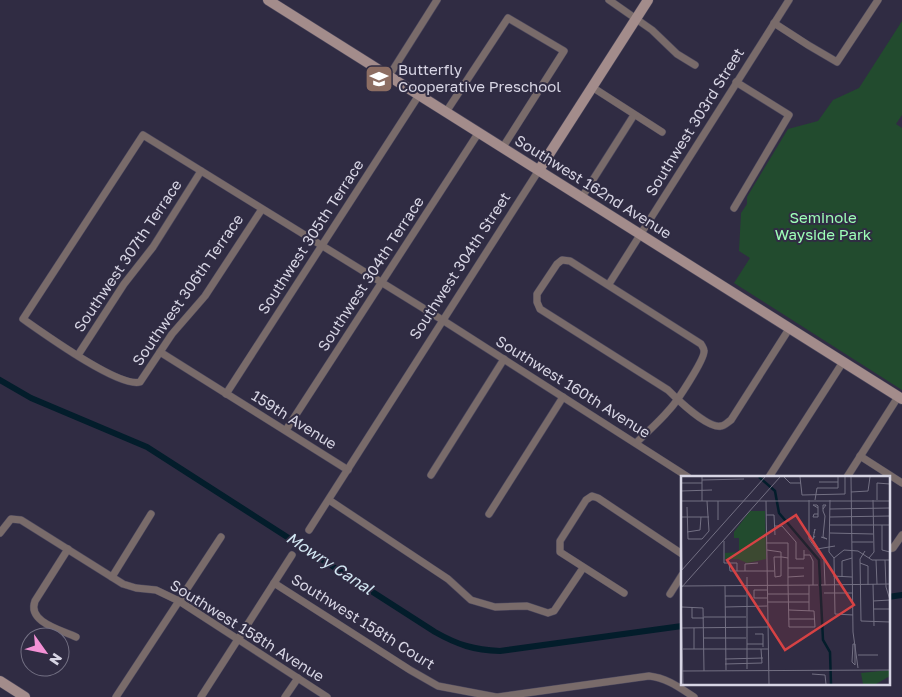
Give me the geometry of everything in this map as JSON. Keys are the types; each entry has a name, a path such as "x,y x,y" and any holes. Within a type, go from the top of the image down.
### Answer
{"street":[{"name":"Southwest 162nd Avenue","path":"268,0 900,398"},
{"path":"389,76 437,0"},
{"path":"609,0 654,31 677,54 695,65"},
{"name":"Southwest 304th Street","path":"309,530 648,0"},
{"name":"Southwest 303rd Street","path":"608,284 789,0"},
{"path":"774,23 837,62 875,1"},
{"path":"446,112 508,18 564,51 503,147"},
{"path":"734,208 789,116 736,82"},
{"path":"592,87 662,132"},
{"name":"Southwest 305th Terrace","path":"226,394 419,95"},
{"path":"582,197 634,115"},
{"name":"Southwest 304th Terrace","path":"286,430 478,132"},
{"path":"78,355 23,319 143,135 296,231 322,245"},
{"name":"Southwest 307th Terrace","path":"78,355 124,284 153,247 201,171"},
{"name":"Southwest 306th Terrace","path":"78,355 112,375 135,383 140,382 180,324 202,300 262,210"},
{"name":"Southwest 160th Avenue","path":"322,245 686,476"},
{"path":"636,443 671,409 677,399 703,358 704,351 701,344 608,284 570,261 562,260 557,264 537,294 536,302 540,309 668,390 677,399 691,412 713,425 721,426 731,420 789,329"},
{"name":"159th Avenue","path":"160,352 348,470"},
{"path":"431,475 504,359"},
{"path":"770,476 842,362"},
{"path":"489,514 563,397"},
{"path":"848,476 900,398"},
{"path":"860,456 902,483"},
{"path":"624,594 560,552 560,541 586,500 592,496 598,498 681,553"},
{"path":"329,500 448,579 471,600 495,607 527,606 548,613 554,611 582,568"},
{"path":"112,577 152,514"},
{"name":"Southwest 158th Avenue","path":"0,533 10,520 15,518 21,520 128,586 156,590 179,601 327,697"},
{"path":"891,549 902,535"},
{"path":"116,697 220,537"},
{"path":"68,549 33,605 33,609 35,615 44,622 76,637"},
{"path":"201,697 292,555"},
{"path":"670,594 681,577"},
{"name":"Southwest 158th Court","path":"274,582 438,686 497,697 564,693 632,677 649,676 658,677 673,683 693,697"},
{"path":"285,697 298,678"},
{"path":"0,681 11,693 25,697"}],"green space":[{"name":"Seminole Wayside Park","path":"902,21 902,115 896,124 902,128 902,390 734,283 750,258 739,251 741,213 747,204 747,197 788,129 818,121 833,100 859,88"}],"waterway":[{"name":"Mowry Canal","path":"0,380 31,398 147,447 435,632 459,643 474,648 500,651 681,626"},
{"name":"Mowry Canal","path":"890,597 902,595"}],"place":[{"name":"Butterfly Cooperative Preschool","path":"379,79"}]}
